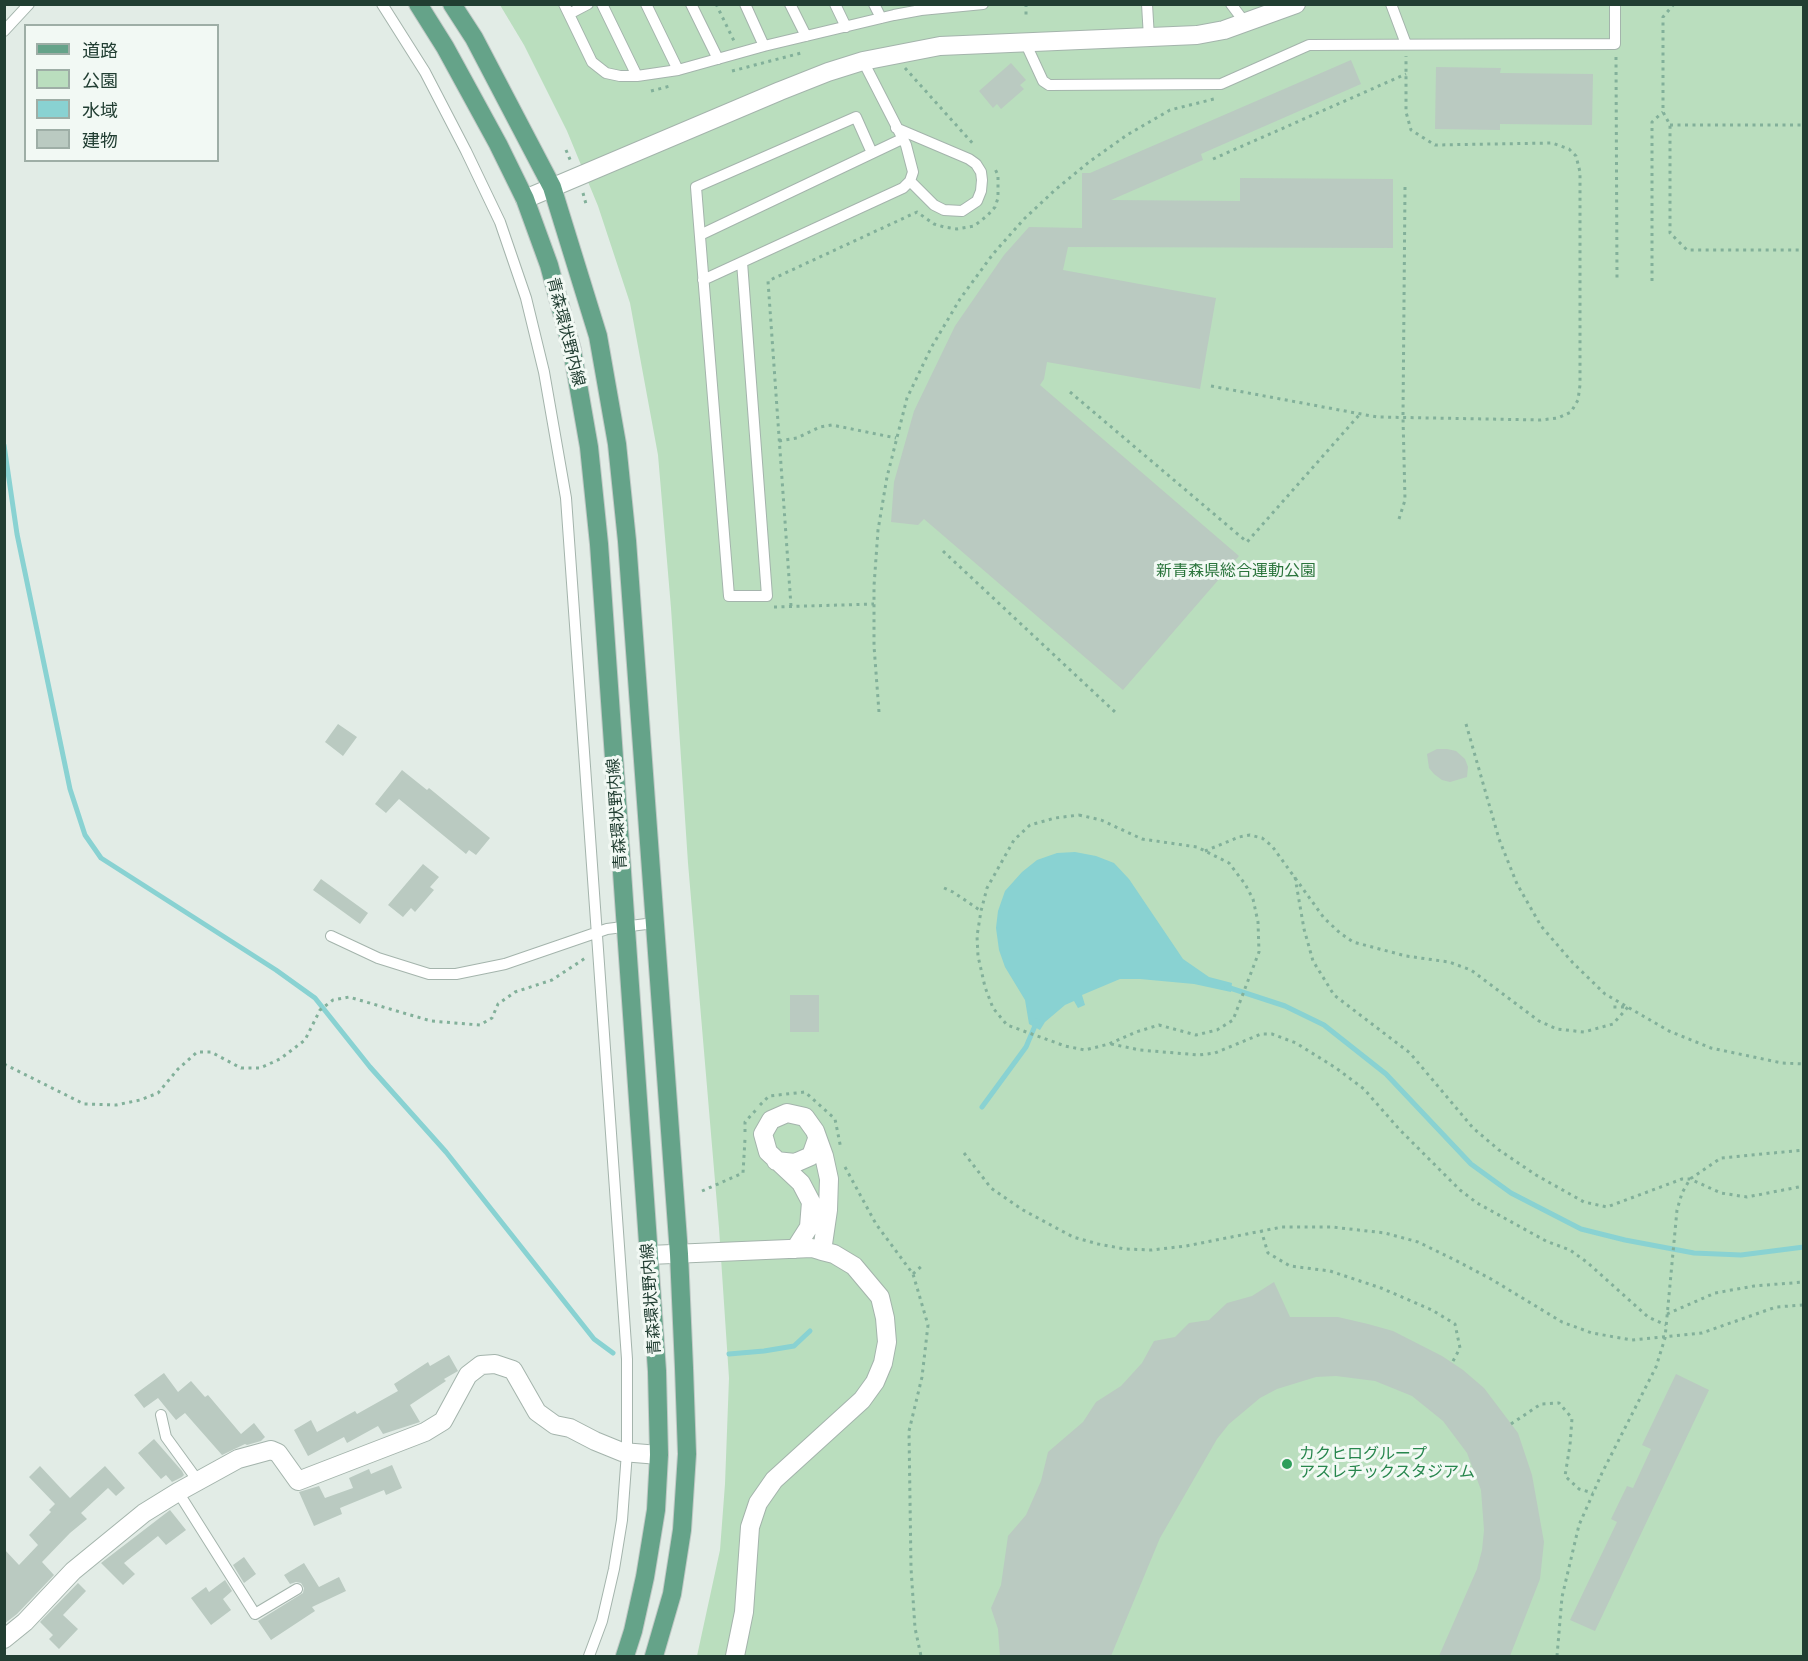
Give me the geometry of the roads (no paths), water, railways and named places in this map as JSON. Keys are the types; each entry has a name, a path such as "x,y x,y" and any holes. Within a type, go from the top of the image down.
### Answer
{"main road":[{"name":"青森環状野内線","path":"418,4 445,47 525,199 549,265 572,350 590,447 617,788 657,1371 659,1455 656,1510 645,1576 625,1656"},
{"name":"青森環状野内線","path":"452,4 479,48 552,188 597,336 617,444 627,541 679,1254 687,1454 682,1530 672,1594 654,1656"},
{"path":"617,788 644,785"}],"street":[{"path":"525,199 789,87 863,61 940,46 1197,35 1246,24 1296,4"},
{"path":"795,1249 809,1227 811,1202 801,1183 768,1152 763,1134 771,1120 787,1113 805,1117 815,1131 824,1156 829,1179 828,1210 822,1251"},
{"path":"776,1161 795,1163 811,1156 817,1139"},
{"path":"649,1255 812,1248 834,1254 854,1266 880,1297 885,1318 883,1363 875,1382 862,1400 774,1480 758,1503 750,1527 744,1612 735,1656"},
{"path":"4,1639 25,1622 73,1571 144,1513 178,1492 238,1459 272,1450 278,1453 298,1481 425,1432 443,1421 468,1375 481,1365 495,1364 513,1370 537,1412 555,1425 570,1428 595,1441 627,1452 659,1455"}],"lane":[{"path":"4,31 29,4"},
{"path":"382,4 425,72 500,222 526,298 544,372 566,498 627,1359 627,1452 622,1520 602,1620 589,1656"},
{"path":"588,4 566,9 592,62 606,73 620,76 678,70 740,52 920,8 983,4"},
{"path":"602,4 637,76"},
{"path":"646,4 678,70"},
{"path":"691,4 718,59"},
{"path":"745,4 764,46"},
{"path":"790,4 806,36"},
{"path":"835,4 846,27"},
{"path":"874,4 881,18"},
{"path":"1147,4 1149,38"},
{"path":"1231,4 1246,24"},
{"path":"1391,4 1406,49"},
{"path":"1025,42 1043,81 1049,85 1221,84 1309,45 1406,49 1615,44 1615,4"},
{"path":"703,280 903,188 910,181 913,172 910,158 863,61"},
{"path":"742,262 767,596 729,596 696,188 856,117 872,153"},
{"path":"896,128 969,159 981,172 982,180 981,191 976,201 962,211 944,210 934,205 910,181"},
{"path":"700,235 902,139"},
{"path":"331,936 378,957 429,974 456,975 505,964 598,933 626,926 654,923"},
{"path":"161,1415 166,1437 198,1481"},
{"path":"178,1492 255,1614 297,1589"}],"water":[{"path":"1075,852 1096,856 1114,863 1129,879 1183,959 1209,977 1232,983 1231,992 1194,984 1120,979 1082,995 1085,1005 1078,1008 1074,1001 1065,1005 1045,1022 1040,1030 1029,1024 1025,1000 1005,967 999,950 996,928 998,911 1005,891 1022,872 1037,860 1057,853"}],"waterway":[{"path":"4,445 17,534 70,789 85,835 101,858 276,970 315,998 370,1067 446,1152 594,1339 613,1353"},
{"path":"1227,987 1285,1006 1324,1025 1386,1074 1471,1164 1511,1193 1581,1229 1694,1253 1741,1255 1804,1247"},
{"path":"982,1107 1026,1047 1037,1021"},
{"path":"729,1354 794,1346 810,1331"}],"place":[{"name":"カクヒログループ アスレチックスタジアム","path":"1287,1464"}],"park label":[{"name":"新青森県総合運動公園","path":"1236,572"}]}
